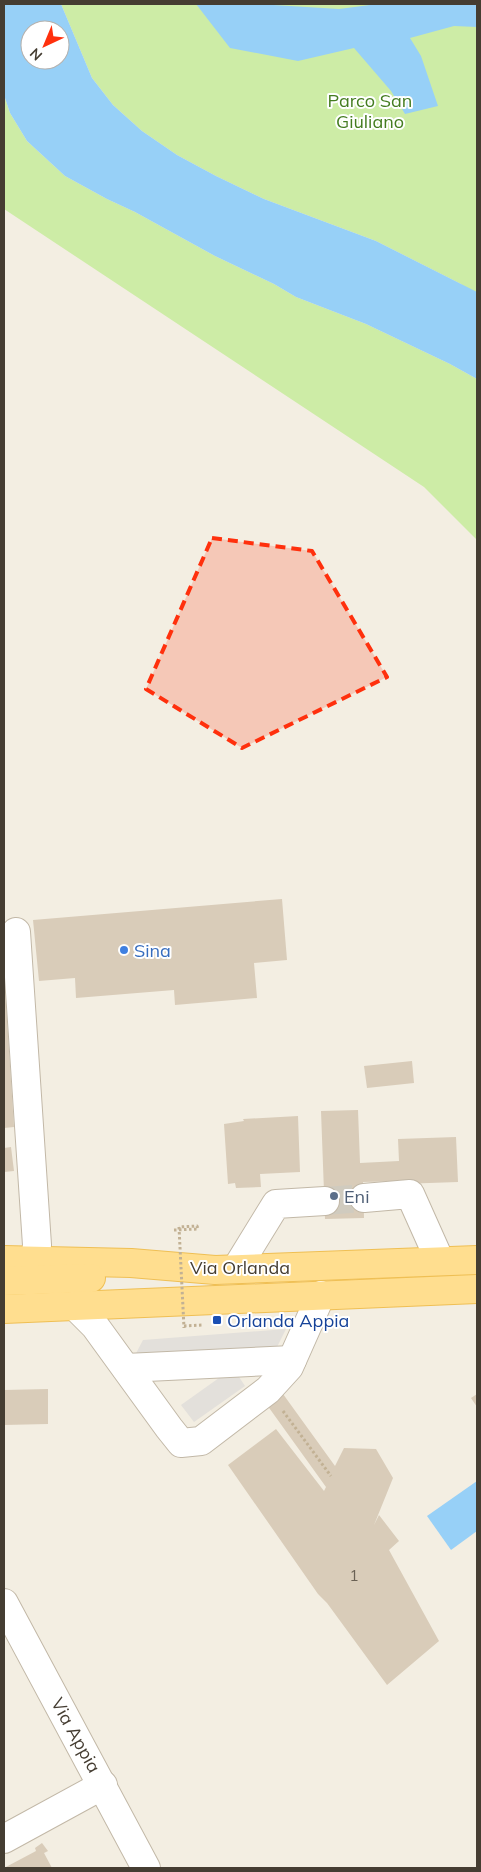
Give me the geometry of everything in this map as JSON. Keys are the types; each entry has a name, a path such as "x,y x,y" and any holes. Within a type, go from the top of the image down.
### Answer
{"main road":[{"name":"Via Orlanda","path":"4,1260 131,1263 226,1269 477,1260"},
{"path":"4,1281 130,1277 226,1269"},
{"name":"Via Orlanda","path":"4,1309 477,1289"}],"street":[{"path":"16,932 37,1245 35,1260"},
{"path":"364,1198 410,1194 440,1261"},
{"path":"226,1269 276,1204 325,1201"},
{"path":"75,1306 95,1326 168,1428 182,1443 201,1441 268,1390 289,1367 321,1296"},
{"path":"126,1368 292,1360"},
{"name":"Via Appia","path":"4,1603 146,1868"},
{"path":"4,1839 103,1785"}],"path":[{"path":"174,1230 198,1230 198,1226 179,1227 184,1327 202,1325"},
{"path":"268,1390 331,1476"}],"highlighted area":[{"path":"212,538 312,551 387,677 242,748 146,689"}],"green space":[{"name":"Parco San Giuliano","path":"61,4 477,4 477,297 461,284 376,241 264,199 177,155 142,131 113,105 92,78 70,25 70,20 68,20"},
{"path":"4,95 10,113 27,141 65,176 296,297 366,324 477,379 477,540 424,487 4,209"}],"shaded area":[{"path":"286,1329 273,1355 132,1361 143,1340"},
{"path":"233,1368 245,1386 194,1422 181,1405"}],"water":[{"path":"4,4 61,4 68,20 20,20 20,70 70,70 70,25 92,78 113,105 142,131 177,155 264,199 376,241 477,292 477,379 366,324 296,297 65,176 27,141 10,113 4,95"},
{"path":"196,4 257,4 339,9 378,4 477,4 477,27 454,26 410,38 421,56 438,106 405,114 391,91 354,48 298,61 230,48"},
{"path":"477,1481 477,1531 451,1550 427,1516"}],"building":[{"path":"282,899 287,960 254,963 257,998 175,1005 174,990 76,998 75,978 39,981 33,920"},
{"path":"4,988 14,1127 4,1128"},
{"path":"412,1061 414,1083 367,1088 364,1066"},
{"path":"358,1110 360,1163 399,1161 398,1139 456,1137 458,1182 400,1184 400,1181 363,1182 364,1218 325,1219 321,1111"},
{"path":"298,1116 300,1172 260,1174 261,1187 236,1188 235,1183 228,1184 224,1124 244,1121 243,1119"},
{"path":"11,1147 14,1171 4,1172 4,1148"},
{"path":"48,1389 48,1424 4,1425 4,1390"},
{"path":"283,1394 335,1466 344,1448 376,1449 393,1478 374,1525 379,1515 399,1541 389,1550 439,1641 387,1685 327,1603 318,1594 228,1465 276,1429 324,1491 326,1487 267,1405"},
{"path":"477,1394 477,1407 471,1398"},
{"path":"42,1843 48,1851 44,1853 52,1868 4,1868 36,1851 35,1848"}],"tunnel":[{"path":"325,1201 364,1198"}],"place":[{"name":"Sina","path":"124,950"},
{"name":"Eni","path":"334,1196"},
{"name":"Orlanda Appia","path":"217,1320"}]}
